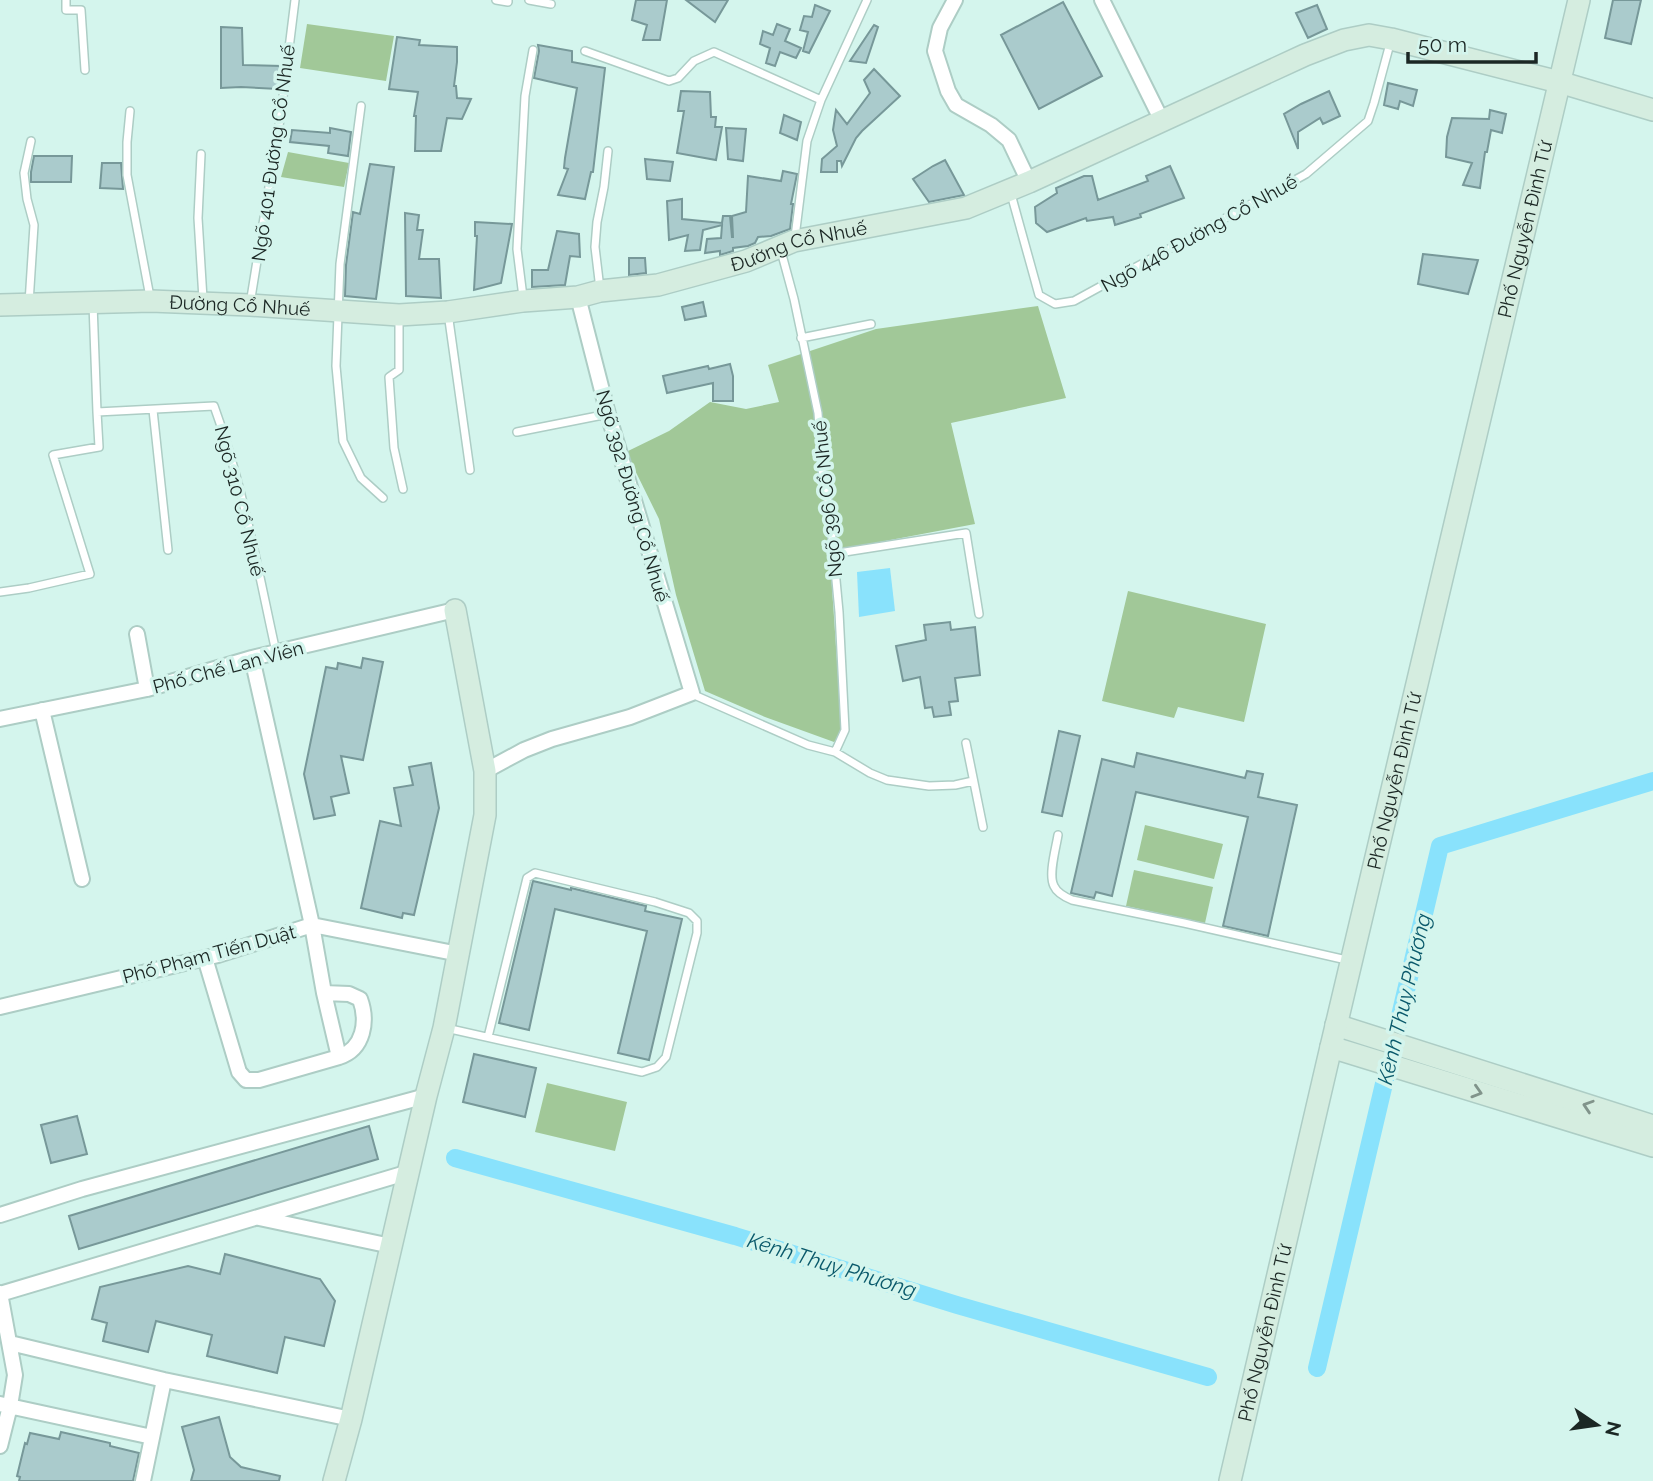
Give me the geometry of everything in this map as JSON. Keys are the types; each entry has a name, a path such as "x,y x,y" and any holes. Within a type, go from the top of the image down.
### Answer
{"street":[{"path":"956,0 940,28 935,51 948,91 956,105 991,125 1009,140 1020,186"},
{"name":"Phố Nguyễn Đình Tứ","path":"1230,1481 1579,0"},
{"path":"1104,1 1162,121"},
{"name":"Đường Cổ Nhuế","path":"0,305 151,301 399,315 578,297 600,291 658,285 746,261 787,244 966,208 1020,186 1305,55 1344,40 1369,35 1559,82 1653,110"},
{"name":"Ngõ 392 Đường Cổ Nhuế","path":"578,297 608,414 692,693"},
{"path":"334,1481 444,1028 485,815 485,771 455,610"},
{"name":"Phố Chế Lan Viên","path":"0,719 147,689 252,658 455,610"},
{"path":"137,634 147,689"},
{"path":"252,658 339,1057"},
{"path":"485,771 524,750 552,739 629,717 692,693"},
{"path":"42,710 82,879"},
{"name":"Phố Phạm Tiến Duật","path":"0,1007 205,958 312,925 459,954"},
{"path":"205,958 239,1072 246,1080 260,1080 346,1055 356,1047 362,1032 364,1011 360,999 349,994 324,993"},
{"path":"1336,1025 1653,1126"},
{"path":"1331,1047 1653,1146"},
{"path":"0,1215 82,1188 426,1096"},
{"path":"0,1446 5,1405 15,1375 0,1294 409,1172"},
{"path":"257,1218 391,1246"},
{"path":"10,1343 164,1380 351,1419"},
{"path":"143,1481 164,1380"},
{"path":"5,1405 152,1437"}],"lane":[{"path":"66,0 66,10 81,10 85,70"},
{"name":"Ngõ 401 Đường Cổ Nhuế","path":"250,305 281,113 295,0"},
{"path":"496,0 508,0"},
{"path":"529,0 551,4"},
{"path":"787,244 807,141 821,100 865,1"},
{"name":"Ngõ 446 Đường Cổ Nhuế","path":"1020,186 1039,295 1055,304 1074,301 1306,174 1368,121 1391,39"},
{"path":"523,301 517,249 525,96 533,50"},
{"path":"585,51 669,81 678,78 694,61 714,52 821,100"},
{"path":"361,106 340,264 336,366 343,441 361,478 383,498"},
{"path":"130,111 127,175 151,301"},
{"path":"29,303 34,225 24,173 31,141"},
{"path":"600,291 595,247 608,151"},
{"path":"201,154 198,218 204,303"},
{"name":"Ngõ 396 Cổ Nhuế","path":"787,244 801,338 818,413 822,470 829,506 839,612 845,730 835,752"},
{"path":"0,592 90,574 53,455 99,447 93,303"},
{"path":"448,312 470,470"},
{"path":"399,315 399,370 389,377 394,448 403,489"},
{"path":"801,338 871,324"},
{"name":"Ngõ 310 Cổ Nhuế","path":"97,412 214,406 226,438 276,652"},
{"path":"153,410 168,551"},
{"path":"517,432 608,414"},
{"path":"832,554 966,533 979,614"},
{"path":"692,693 808,745 835,752 887,780 929,786 955,785 973,780"},
{"path":"966,743 983,827"},
{"path":"1058,835 1052,879 1054,888 1072,900 1351,961"},
{"path":"444,1028 642,1072 657,1067 666,1057 698,921 689,913 655,902 535,873 527,878 488,1037"}],"green space":[{"path":"307,24 394,36 386,81 300,68"},
{"path":"288,152 349,163 344,187 281,177"},
{"path":"1038,306 1066,398 951,423 975,524 827,552 831,573 842,735 834,742 765,717 705,691 676,595 659,519 626,452 669,431 710,402 746,409 779,402 768,365 876,329"},
{"path":"1128,591 1266,624 1244,722 1178,707 1174,718 1102,701"},
{"path":"1145,825 1223,844 1214,879 1137,860"},
{"path":"1134,870 1213,887 1205,923 1126,906"},
{"path":"547,1083 627,1102 615,1151 535,1132"}],"water":[{"path":"890,568 895,611 859,617 857,572"}],"building":[{"path":"636,0 667,0 660,40 643,40 647,25 632,20"},
{"path":"686,0 728,0 715,22"},
{"path":"1613,0 1641,0 1631,44 1605,38"},
{"path":"1063,2 1102,76 1039,109 1001,35"},
{"path":"815,5 830,11 809,53 803,51 808,32 800,30 804,16 812,17"},
{"path":"1317,5 1327,29 1308,38 1296,13"},
{"path":"777,24 790,29 785,41 801,48 796,58 780,52 775,66 766,63 770,48 760,44 763,31 773,35"},
{"path":"874,25 878,27 866,63 850,61"},
{"path":"221,27 242,28 243,65 281,66 278,89 221,88"},
{"path":"397,37 420,40 419,45 457,47 454,86 457,98 471,99 462,119 447,118 441,151 415,151 414,116 418,92 389,89"},
{"path":"538,45 572,51 572,62 605,68 593,172 585,199 558,195 568,169 564,168 565,158 577,88 534,78"},
{"path":"874,69 900,96 856,138 842,166 841,161 837,161 837,172 821,172 822,159 837,146 833,130 836,110 847,124 870,93 864,80"},
{"path":"1388,83 1417,90 1413,106 1400,101 1398,109 1384,105"},
{"path":"681,91 710,92 711,117 716,117 715,127 722,127 716,160 677,153 684,111 678,111"},
{"path":"1329,91 1340,116 1323,124 1320,118 1298,132 1298,149 1284,114"},
{"path":"1490,110 1506,114 1502,133 1491,130 1480,188 1463,185 1472,163 1446,157 1452,118 1489,119"},
{"path":"784,115 801,122 797,140 780,133"},
{"path":"330,128 351,132 348,156 328,153 329,146 290,142 292,130 330,133"},
{"path":"726,128 746,129 743,161 728,159"},
{"path":"34,156 72,156 71,182 31,182"},
{"path":"645,159 673,162 670,181 647,179"},
{"path":"945,160 964,195 929,202 913,179"},
{"path":"102,163 121,163 123,189 100,188"},
{"path":"370,164 394,167 376,299 345,296 353,212 360,214"},
{"path":"1170,166 1184,198 1140,214 1141,217 1115,225 1113,217 1087,221 1086,218 1047,232 1036,223 1035,207 1057,193 1056,188 1084,176 1092,176 1098,200 1148,181 1146,176"},
{"path":"783,171 797,174 791,204 790,229 771,236 758,237 755,243 733,248 733,251 720,255 720,251 705,253 707,239 721,238 722,225 703,230 700,250 685,251 688,235 669,240 667,201 682,199 682,219 722,223 723,216 730,216 733,237 732,216 746,212 748,176 781,181"},
{"path":"405,213 419,215 417,230 423,230 419,259 439,259 441,298 406,296"},
{"path":"475,222 512,224 501,283 474,290 477,236"},
{"path":"557,231 579,234 580,257 570,256 565,285 532,287 532,270 548,270"},
{"path":"1423,254 1478,260 1468,294 1418,284"},
{"path":"629,258 645,258 646,273 629,275"},
{"path":"703,302 706,316 685,320 682,307"},
{"path":"730,364 733,401 713,401 713,383 667,393 663,376"},
{"path":"950,622 951,630 975,627 980,675 955,678 958,701 949,702 951,715 934,717 932,707 925,708 920,677 903,681 896,646 926,640 924,625"},
{"path":"363,658 383,662 363,760 341,756 349,793 331,797 335,815 314,819 304,774 326,667 337,669 338,663 361,668"},
{"path":"1059,731 1080,736 1062,816 1042,812"},
{"path":"1137,753 1245,778 1247,771 1263,774 1258,797 1297,805 1268,936 1223,926 1248,817 1136,792 1112,896 1096,892 1094,898 1071,893 1102,759 1134,767"},
{"path":"431,763 439,808 414,915 403,913 402,918 361,908 380,821 401,826 394,788 413,785 409,767"},
{"path":"533,881 646,906 645,911 682,919 649,1060 618,1053 647,931 555,909 529,1030 499,1023"},
{"path":"474,1054 536,1068 525,1117 463,1102"},
{"path":"77,1116 87,1154 51,1163 41,1125"},
{"path":"369,1126 378,1159 79,1249 69,1216"},
{"path":"225,1254 320,1279 335,1301 324,1346 285,1337 277,1373 207,1356 212,1335 156,1321 148,1352 103,1341 107,1323 92,1319 100,1287 188,1266 220,1274"},
{"path":"219,1417 230,1457 241,1467 280,1476 279,1481 191,1481 194,1470 182,1427"},
{"path":"61,1432 110,1443 110,1446 139,1453 133,1481 19,1481 20,1477 17,1476 30,1433 59,1439"}],"waterway":[{"name":"Kênh Thuỵ Phương","path":"1317,1368 1440,846 1653,781"},
{"name":"Kênh Thuỵ Phương","path":"455,1158 735,1236 957,1305 1208,1377"}]}
